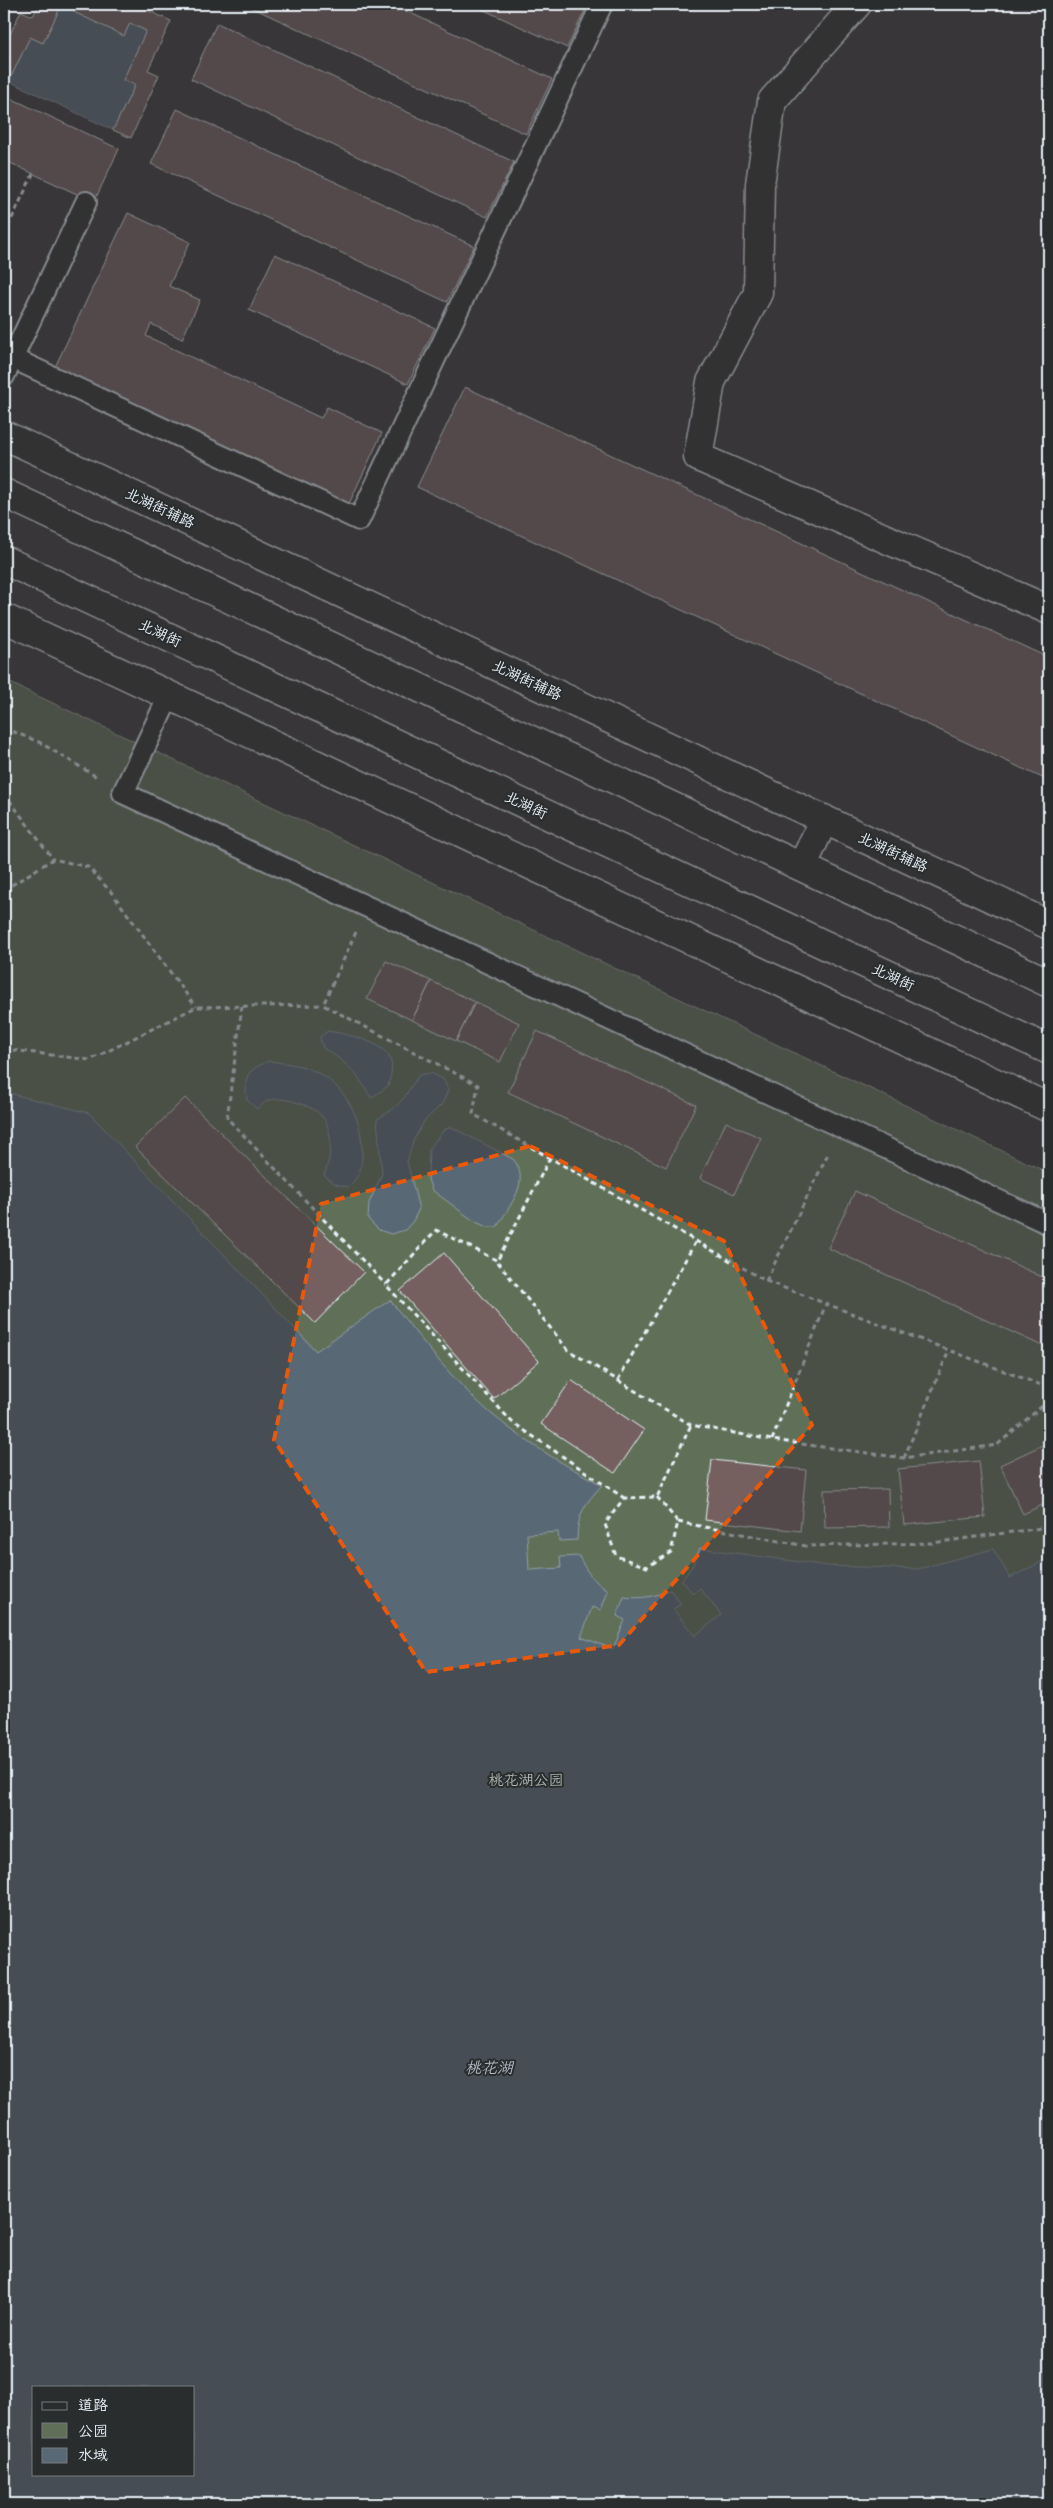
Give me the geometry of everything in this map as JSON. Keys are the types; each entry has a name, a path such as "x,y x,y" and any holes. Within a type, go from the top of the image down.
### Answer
{"street":[{"path":"857,4 772,101 760,184 758,293 711,382 698,457 1049,610"},
{"name":"北湖街辅路","path":"4,434 1049,925"},
{"path":"4,493 1049,983"},
{"name":"北湖街","path":"4,560 1049,1050"},
{"path":"4,618 1049,1108"},
{"path":"802,867 824,819"}],"lane":[{"path":"12,358 359,520 602,4"},
{"path":"4,376 86,202"},
{"path":"169,696 123,793 1049,1224"}],"path":[{"path":"4,235 33,174"},
{"path":"4,728 39,742 123,793"},
{"path":"4,793 52,858 88,866 112,893 196,1007"},
{"path":"4,890 52,858"},
{"path":"323,1005 367,907"},
{"path":"4,1049 44,1056 90,1060 196,1007 323,1005 478,1085 473,1114 766,1282 1049,1388"},
{"path":"242,1006 227,1118 386,1285 512,1422 624,1498 657,1497"},
{"path":"766,1282 841,1127"},
{"path":"497,1260 550,1158"},
{"path":"386,1285 436,1230 497,1260 568,1350 691,1425 772,1440 904,1458 997,1445 1049,1400"},
{"path":"618,1380 696,1242"},
{"path":"772,1440 826,1304"},
{"path":"904,1458 949,1350"},
{"path":"657,1497 691,1425"},
{"path":"657,1497 678,1522 806,1546 932,1543 1049,1527"},
{"path":"624,1498 605,1524 616,1556 647,1567 671,1552 678,1522"}],"highlighted area":[{"path":"530,1146 724,1241 812,1425 619,1645 426,1672 274,1440 321,1204"}],"green space":[{"name":"桃花湖","path":"4,680 1049,1173 1049,2504 4,2504"}],"water":[{"path":"62,4 79,4 75,12 130,23 146,31 123,80 135,85 113,130 9,81 30,37 43,43"},
{"path":"328,1031 363,1039 380,1047 390,1059 392,1065 388,1086 371,1098 351,1069 339,1058 323,1048 320,1037"},
{"path":"269,1061 307,1068 319,1074 339,1089 353,1109 360,1133 362,1159 359,1173 348,1187 335,1184 324,1175 330,1153 330,1136 321,1115 311,1108 289,1100 270,1100 257,1109 247,1100 246,1085 248,1075 255,1068"},
{"path":"431,1073 443,1079 448,1090 442,1104 424,1121 413,1141 407,1162 419,1209 413,1221 405,1230 391,1234 379,1230 368,1219 369,1203 382,1174 377,1119 398,1105 419,1075"},
{"name":"桃花湖","path":"4,1092 89,1113 316,1351 390,1300 442,1364 489,1412 520,1436 602,1485 583,1510 577,1540 559,1541 558,1532 527,1534 529,1570 561,1568 560,1557 579,1556 591,1576 608,1591 601,1610 592,1607 581,1637 613,1649 625,1620 617,1616 624,1597 647,1597 670,1590 681,1604 673,1609 695,1636 721,1615 700,1588 693,1594 682,1580 693,1565 700,1548 828,1566 918,1569 993,1549 1010,1578 1049,1558 1049,2504 4,2504"},
{"path":"451,1127 513,1159 518,1167 520,1176 517,1193 497,1227 487,1227 474,1221 432,1190 428,1179 429,1149 444,1130"}],"building":[{"path":"39,4 62,4 43,43 30,37 9,81 4,78 4,47 21,11 33,16"},
{"path":"79,4 139,4 138,6 171,21 148,70 159,75 131,138 113,130 135,85 123,80 146,31 130,23 124,36 74,12"},
{"path":"244,4 391,4 552,79 526,134"},
{"path":"471,4 588,4 567,48"},
{"path":"217,23 514,162 487,217 191,79"},
{"path":"4,95 119,149 94,202 4,160"},
{"path":"177,109 474,246 447,302 151,164"},
{"path":"128,213 190,242 169,286 200,300 182,339 151,324 146,336 321,418 327,407 382,433 348,506 54,369"},
{"path":"275,254 435,328 408,384 249,310"},
{"path":"465,387 1049,658 1049,781 417,487"},
{"path":"386,961 431,981 412,1020 367,999"},
{"path":"431,981 475,1002 456,1041 412,1020"},
{"path":"475,1002 519,1023 500,1062 456,1041"},
{"path":"537,1031 696,1105 666,1167 508,1092"},
{"path":"185,1098 364,1272 315,1323 135,1147"},
{"path":"726,1122 761,1138 734,1194 700,1178"},
{"path":"855,1191 1049,1280 1049,1349 828,1248"},
{"path":"444,1253 539,1361 494,1399 400,1291"},
{"path":"571,1380 644,1430 615,1473 541,1424"},
{"path":"1049,1442 1049,1502 1023,1514 1000,1465"},
{"path":"712,1460 806,1470 800,1531 705,1520"},
{"path":"979,1461 985,1517 904,1525 898,1469"},
{"path":"888,1489 889,1527 825,1528 824,1490"}],"park label":[{"name":"桃花湖公园","path":"526,1780"}]}
